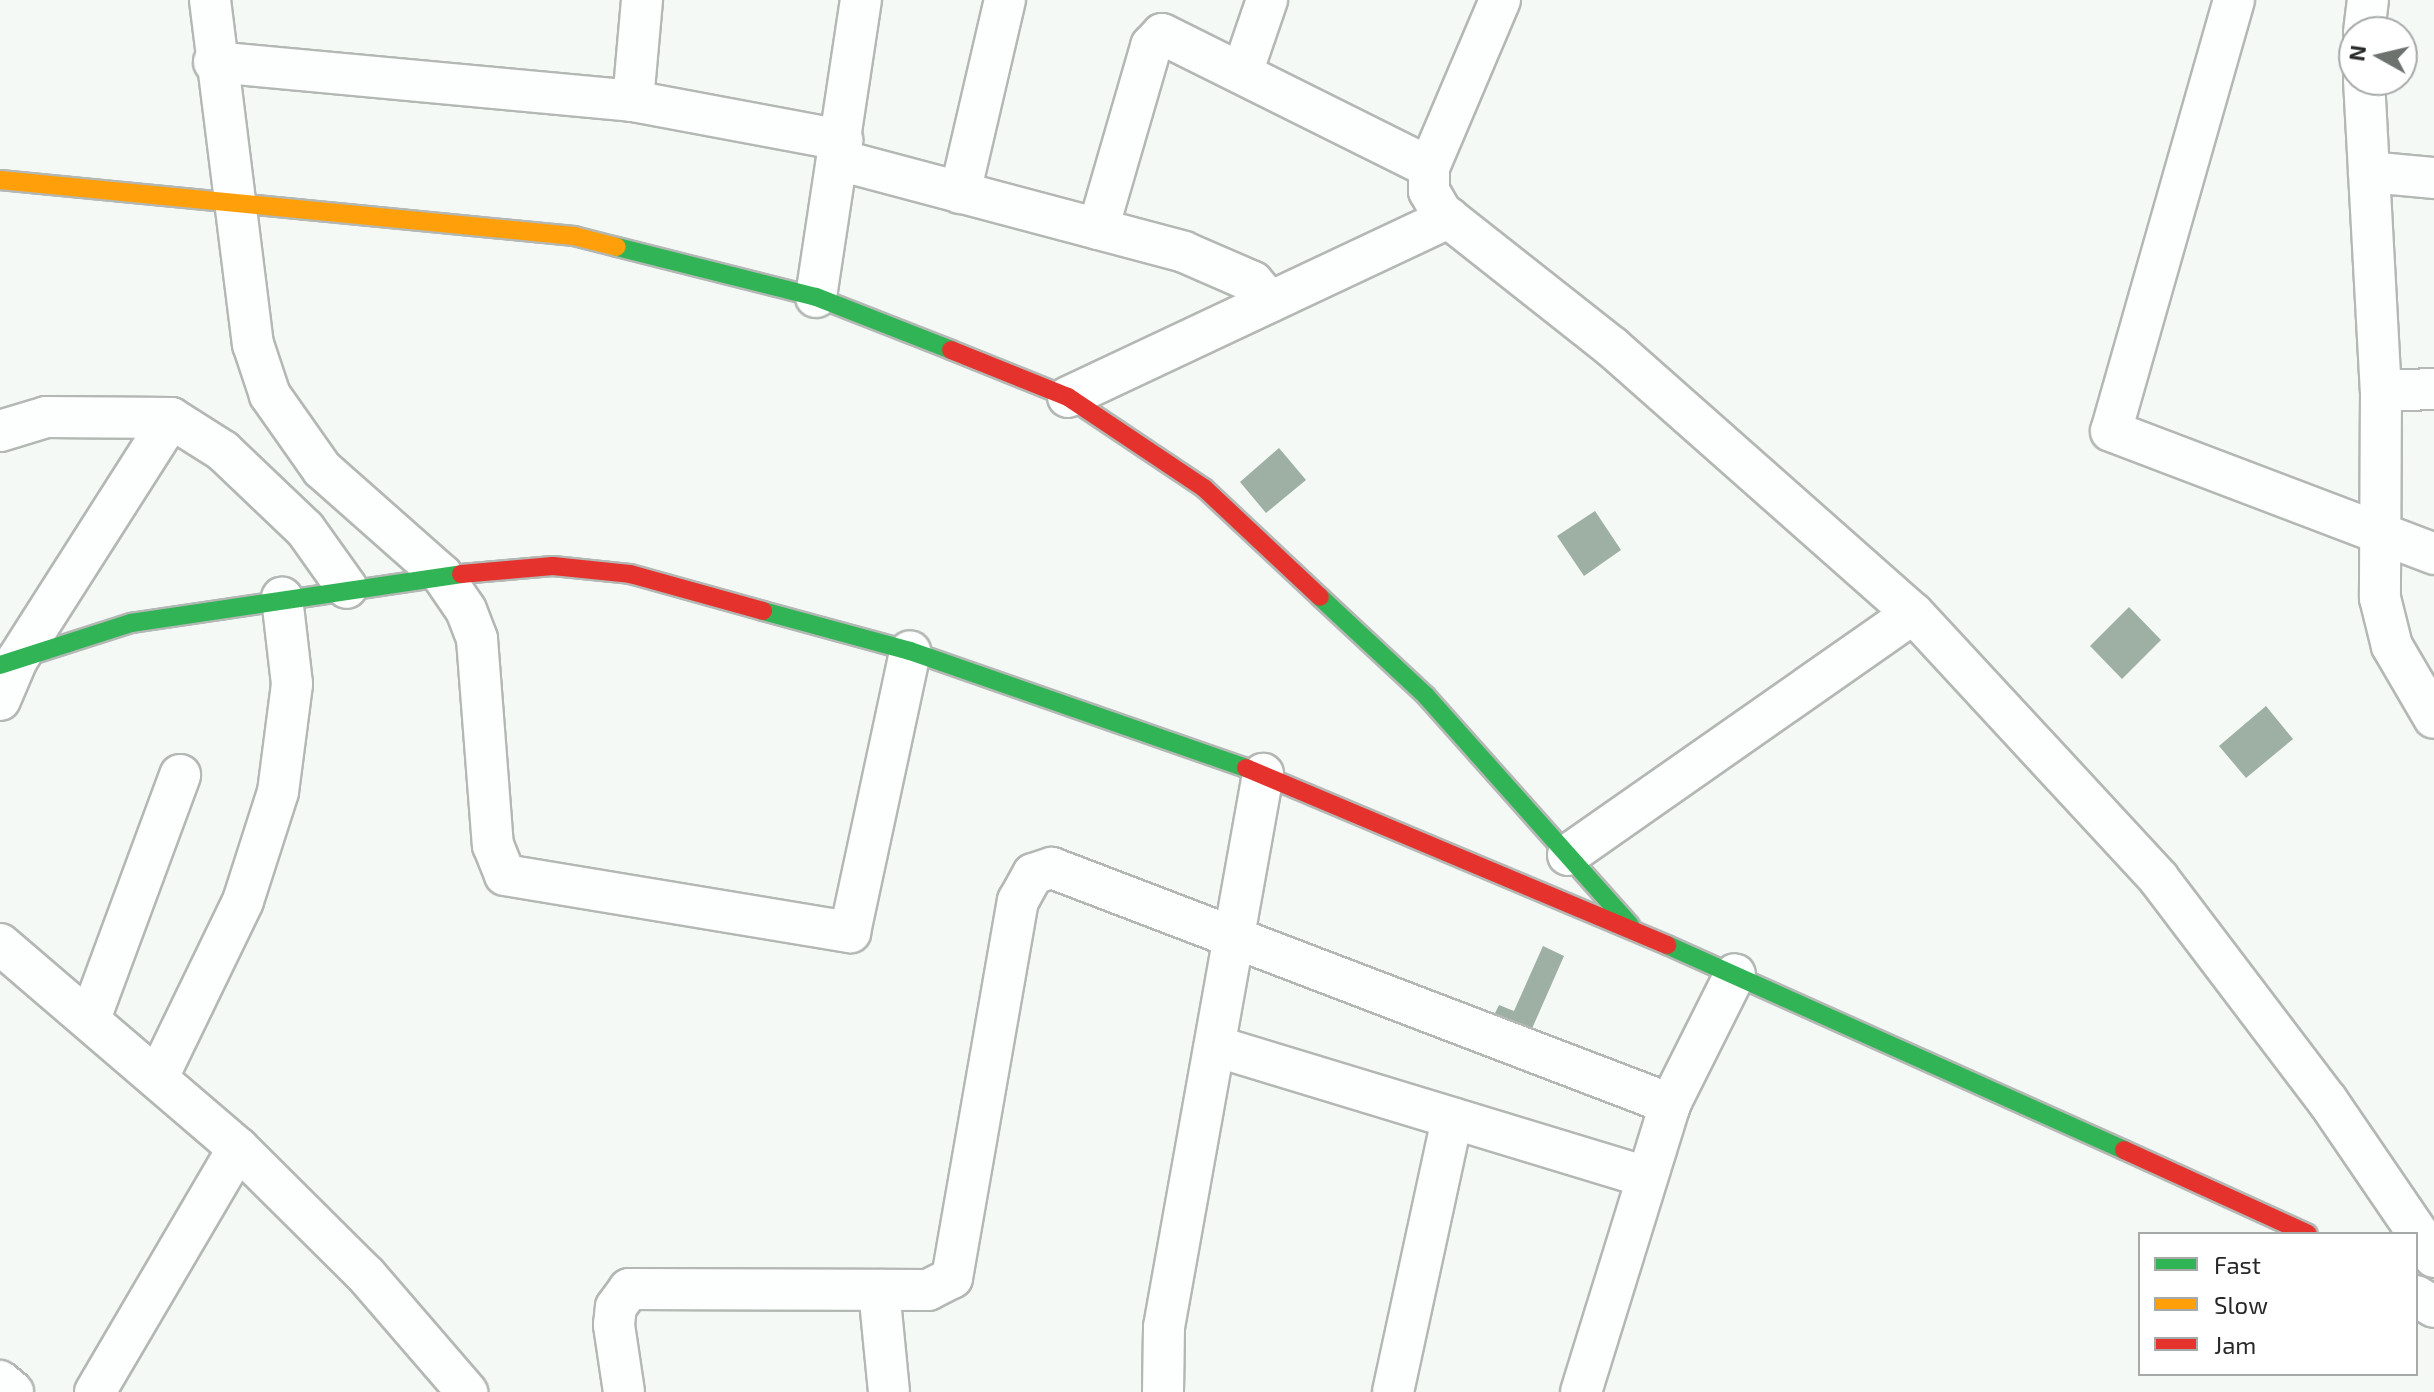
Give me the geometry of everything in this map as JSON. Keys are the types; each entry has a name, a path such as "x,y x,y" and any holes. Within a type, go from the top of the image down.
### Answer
{"street":[{"path":"210,0 230,199 253,344 270,395 322,469 429,576 477,639 493,845 505,875 850,932 857,920 910,651"},
{"path":"633,101 642,0"},
{"path":"816,297 861,0"},
{"path":"960,193 1005,0"},
{"path":"1243,70 1267,0"},
{"path":"1500,0 1429,167 1429,191 1449,218 1612,347 1913,613 2159,879 2327,1100 2417,1232"},
{"path":"2234,0 2111,431 2434,554"},
{"path":"1098,229 1151,46 1162,34 1243,70 1429,167"},
{"path":"214,62 633,101 840,150 960,193 1222,265 1253,282 1270,302"},
{"path":"2365,96 2381,391 2380,598 2392,646 2434,718"},
{"path":"2369,172 2434,178"},
{"path":"0,180 189,194 574,236 816,297 1068,397 1204,488 1426,696 1637,932"},
{"path":"1068,397 1449,218"},
{"path":"2381,391 2434,389"},
{"path":"0,431 46,417 171,418 223,451 305,529 357,587"},
{"path":"0,700 9,662 171,418"},
{"path":"9,662 131,623 429,576 553,566 630,574 910,651 1263,774 1735,974 2304,1232"},
{"path":"158,1077 243,901 278,792 292,684 282,598"},
{"path":"1568,855 1913,613"},
{"path":"1163,1392 1164,1327 1263,774"},
{"path":"91,1016 180,775"},
{"path":"624,1392 614,1325 616,1307 629,1289 936,1288 953,1271 964,1230 1018,901 1033,874 1052,868 1235,935 1670,1104"},
{"path":"0,944 91,1016 238,1148 366,1275 467,1392"},
{"path":"1582,1389 1670,1104 1735,974"},
{"path":"1215,1046 1647,1177"},
{"path":"1394,1384 1452,1118"},
{"path":"95,1392 238,1148"},
{"path":"2418,1234 2434,1257"},
{"path":"879,1290 889,1392"},
{"path":"0,1381 13,1392"}],"building":[{"path":"1279,448 1306,480 1266,513 1240,482"},
{"path":"1595,511 1621,550 1584,576 1557,536"},
{"path":"2129,607 2161,640 2122,679 2090,646"},
{"path":"2266,706 2293,739 2246,778 2219,746"},
{"path":"1543,946 1564,956 1527,1040 1490,1023 1499,1005 1514,1011"}],"traffic: fast":[{"path":"617,247 816,297 951,350"},
{"path":"0,665 131,623 461,574"},
{"path":"1320,597 1426,696 1630,925"},
{"path":"763,611 910,651 1246,768"},
{"path":"1667,945 2124,1150"}],"traffic: slow":[{"path":"0,180 574,236 617,247"}],"traffic: jam":[{"path":"951,350 1068,397 1204,488 1320,597"},
{"path":"461,574 553,566 630,574 763,611"},
{"path":"1246,768 1667,945"},
{"path":"2124,1150 2304,1232"}]}
